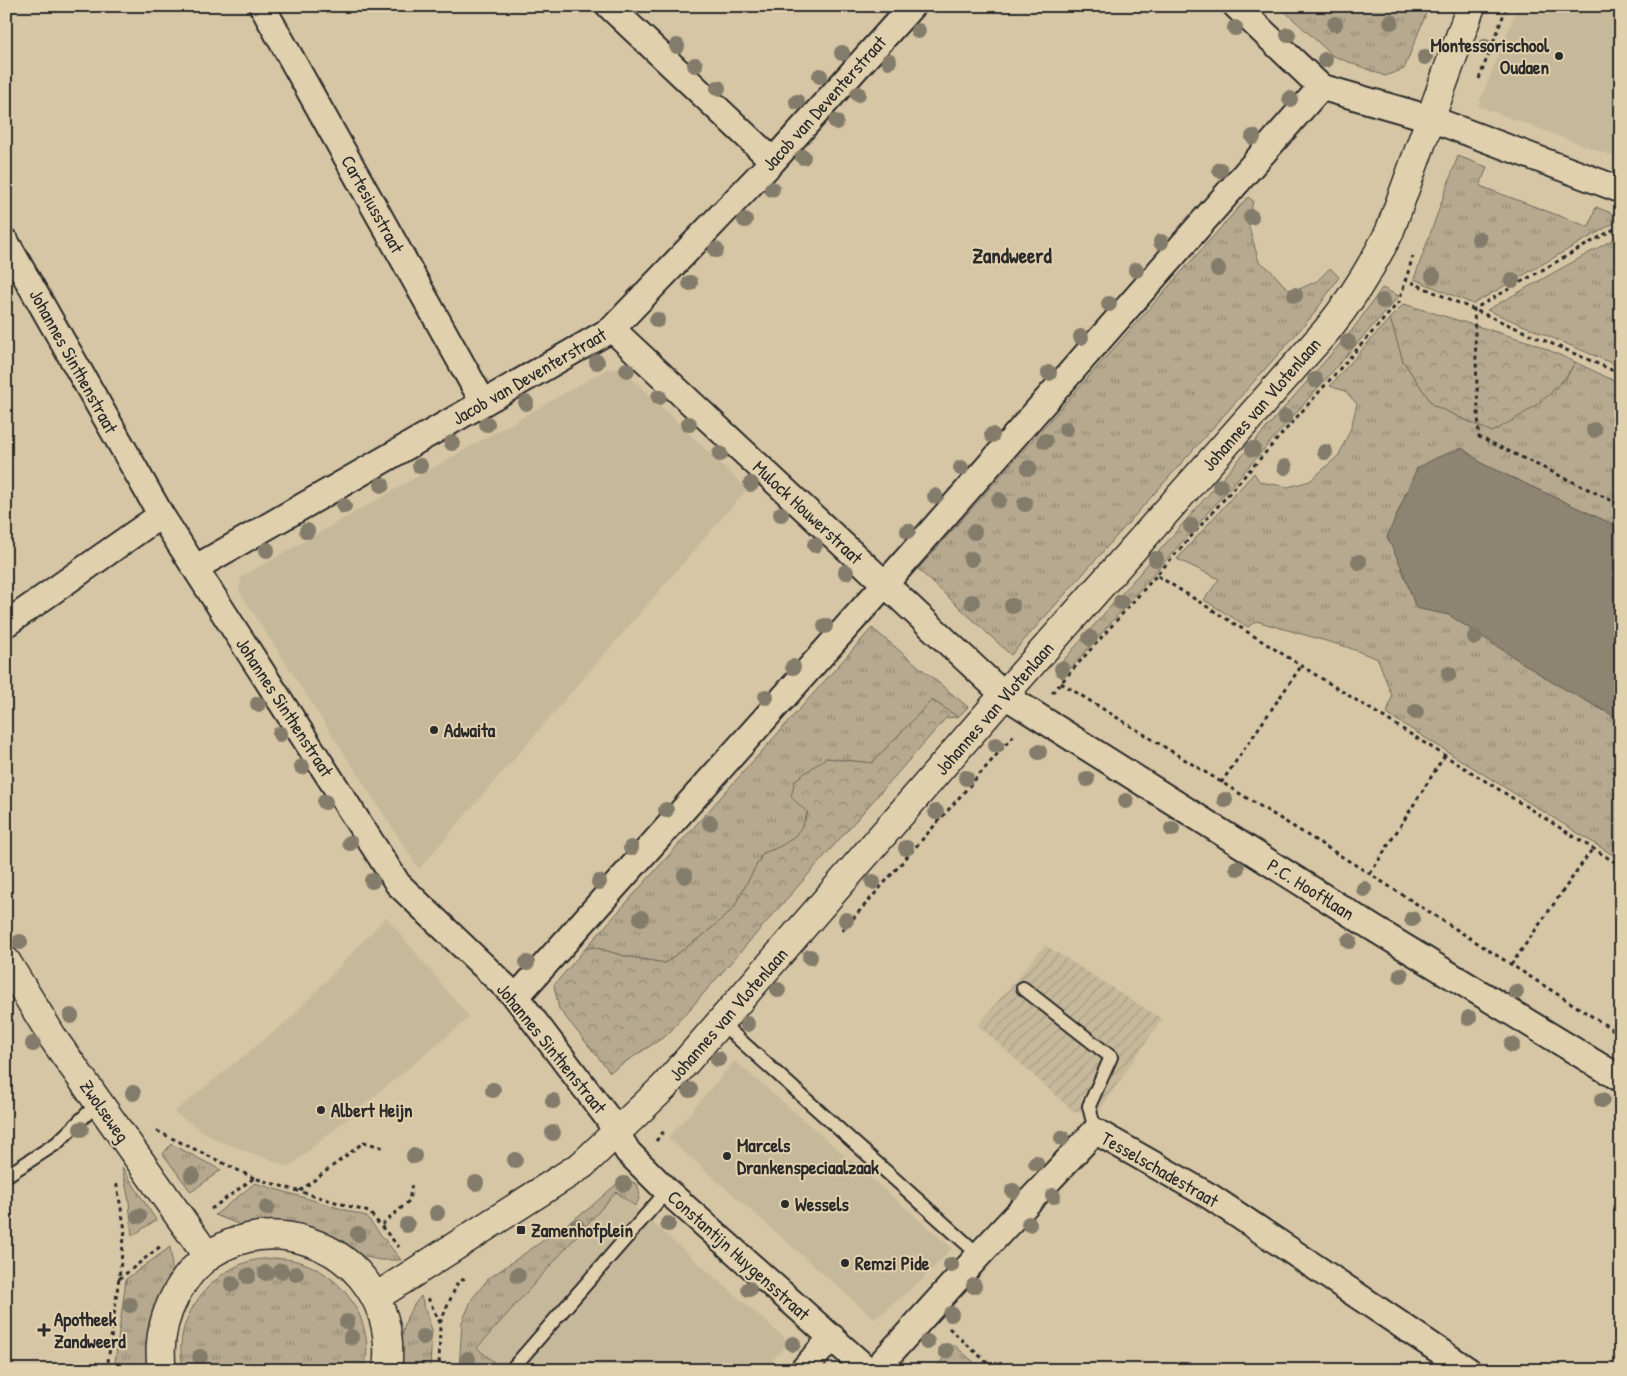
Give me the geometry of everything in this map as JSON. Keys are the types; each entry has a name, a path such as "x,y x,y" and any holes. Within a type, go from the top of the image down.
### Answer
{"street":[{"name":"Cartesiusstraat","path":"262,6 483,402"},
{"path":"609,6 773,161"},
{"name":"Jacob van Deventerstraat","path":"195,568 612,329 773,161 912,6"},
{"path":"1236,6 1321,87 1429,118 1621,190"},
{"name":"Johannes van Vlotenlaan","path":"376,1297 582,1165 664,1087 1004,695 1327,330 1350,301 1371,268 1392,224 1471,6"},
{"path":"516,997 885,584 1321,87"},
{"name":"Johannes Sinthenstraat","path":"6,242 161,515 398,884 516,997 607,1117 617,1133"},
{"name":"Mulock Houwerstraat","path":"612,329 1004,695"},
{"path":"6,624 161,515"},
{"name":"P.C. Hooftlaan","path":"1004,695 1373,928 1621,1079"},
{"name":"Zwolseweg","path":"6,961 56,1041 98,1103 208,1257"},
{"name":"Tesselschadestraat","path":"875,1370 930,1311 978,1255 1095,1131 1211,1197 1468,1370"},
{"name":"Constantijn Huygensstraat","path":"617,1133 628,1152 667,1192 868,1370"},
{"path":"162,1370 161,1347 163,1326 169,1306 179,1288 192,1271 208,1257 243,1240 262,1236 301,1239 337,1254 366,1281 376,1297 384,1316 388,1335 387,1370"},
{"path":"803,1370 832,1337"}],"lane":[{"path":"1023,988 1111,1057 1089,1106 1095,1131"},
{"path":"721,1022 978,1255"},
{"path":"6,1176 56,1143 98,1103"},
{"path":"511,1370 667,1192"}],"path":[{"path":"1474,309 1621,225"},
{"path":"1371,268 1474,309 1621,374"},
{"path":"1474,309 1479,437 1621,506"},
{"path":"1158,576 1621,866"},
{"path":"1221,783 1302,665"},
{"path":"1061,683 1370,874 1621,1035"},
{"path":"1370,874 1445,755"},
{"path":"1512,965 1593,848"},
{"path":"150,1128 254,1178"},
{"path":"299,1191 364,1142 384,1148"},
{"path":"107,1370 125,1230 115,1177"},
{"path":"382,1225 409,1201 412,1183"},
{"path":"930,1311 995,1370"}],"shaded area":[{"name":"Montessorischool Oudaen","path":"1518,6 1621,6 1621,159 1478,106"},
{"name":"Adwaita","path":"607,369 622,369 747,489 419,869 239,591 241,577"},
{"path":"1462,448 1483,464 1621,528 1621,720 1552,682 1449,615 1416,608 1401,566 1387,537 1417,468 1438,457"},
{"path":"386,917 469,1017 464,1022 289,1167 216,1140 174,1112 290,1019"},
{"path":"1045,945 1162,1019 1097,1114 1074,1112 978,1025"},
{"path":"735,1061 952,1248 922,1280 875,1319 668,1138"},
{"path":"616,1191 789,1342 764,1370 488,1370 493,1362 477,1348"}],"green space":[{"path":"1279,6 1429,6 1404,69 1385,76 1333,56"},
{"path":"1458,156 1487,167 1480,186 1589,227 1596,207 1621,217 1621,219 1473,304 1414,279"},
{"path":"1248,197 1253,201 1248,223 1259,262 1269,269 1288,289 1293,292 1317,281 1330,268 1339,277 1313,315 1011,655 918,569"},
{"path":"1621,235 1621,367 1487,310"},
{"path":"1382,288 1399,296 1062,678 1055,670 1353,329"},
{"path":"1404,304 1533,343 1575,362 1568,374 1539,403 1516,419 1492,432 1433,405 1403,361 1390,318"},
{"path":"1390,318 1403,361 1433,405 1483,428 1566,379 1575,362 1621,384 1621,528 1483,464 1462,448 1417,469 1387,537 1401,566 1416,608 1449,615 1552,682 1621,720 1621,860 1387,714 1392,696 1378,659 1347,647 1256,621 1248,627 1204,600 1219,579 1177,559 1254,473 1260,482 1288,487 1310,481 1339,455 1351,428 1357,404 1345,391 1330,386"},
{"path":"872,628 968,707 958,717 932,700 872,763 826,758 802,828 784,846 763,853 733,909 706,933 665,963 624,956 594,947 585,949"},
{"path":"932,700 958,717 946,718 667,1035 610,1072 559,1009 554,985 585,949 594,947 624,956 665,963 706,933 733,909 763,853 779,847 791,839 801,828 808,813 791,797 795,780 826,758 872,763"},
{"path":"171,1144 221,1170 191,1192 163,1154"},
{"path":"122,1167 156,1220 132,1236 129,1201"},
{"path":"626,1179 637,1184 639,1190 635,1206 616,1192 477,1348 494,1362 488,1370 459,1370 462,1322 472,1299 488,1279 587,1210 621,1180"},
{"path":"255,1183 366,1216 401,1260 379,1260 362,1256 339,1241 293,1225 243,1226 215,1215"},
{"path":"170,1247 172,1278 170,1293 150,1370 114,1370 126,1279"},
{"path":"274,1258 297,1261 316,1268 343,1290 361,1319 366,1336 367,1353 364,1370 184,1370 181,1353 182,1336 194,1304 205,1290 217,1278 232,1269 250,1261"},
{"path":"421,1296 432,1330 430,1370 398,1370 405,1323 413,1306"},
{"path":"954,1345 983,1370 934,1370"}],"place":[{"name":"Montessorischool Oudaen","path":"1559,56"},
{"name":"Adwaita","path":"434,730"},
{"name":"Albert Heijn","path":"321,1110"},
{"name":"Marcels Drankenspeciaalzaak","path":"727,1156"},
{"name":"Wessels","path":"785,1204"},
{"name":"Zamenhofplein","path":"521,1230"},
{"name":"Remzi Pide","path":"845,1263"},
{"name":"Apotheek Zandweerd","path":"44,1330"}],"district":[{"name":"Zandweerd","path":"1012,256"}]}
